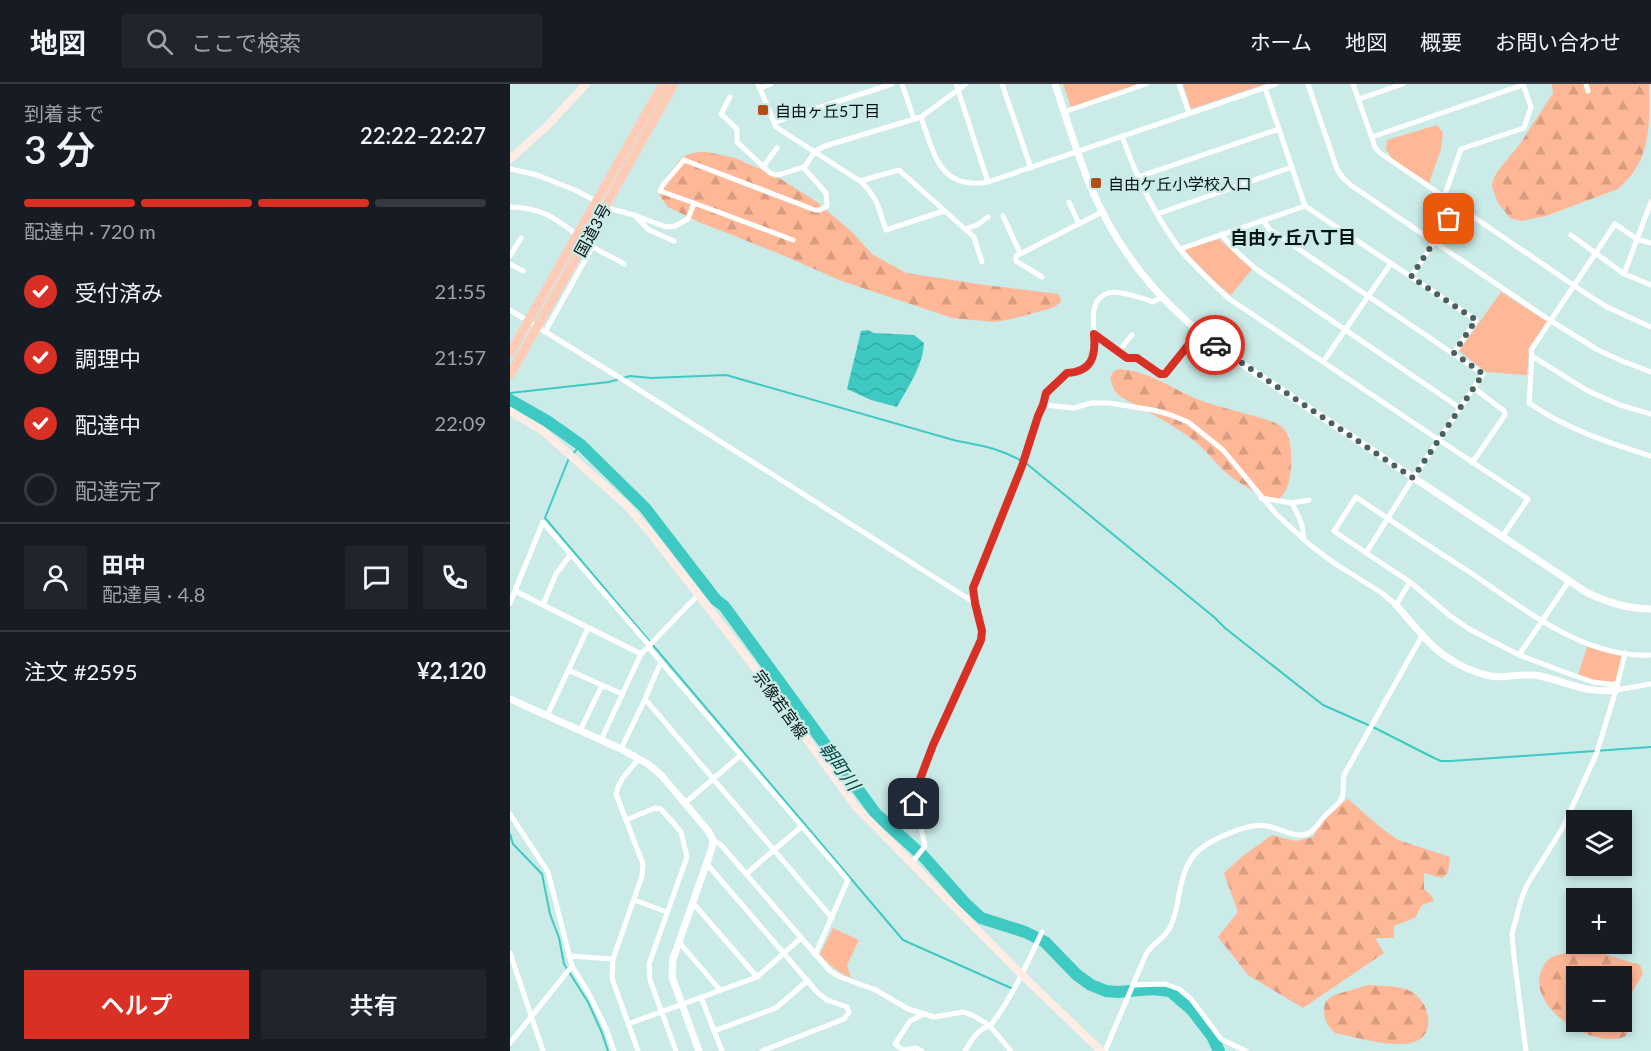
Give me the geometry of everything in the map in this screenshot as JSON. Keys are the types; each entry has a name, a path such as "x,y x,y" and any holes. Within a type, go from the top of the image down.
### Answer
{"highway":[{"name":"国道3号","path":"510,375 663,84"},
{"name":"国道3号","path":"510,353 674,84"}],"main road":[{"path":"510,159 546,127 586,84"},
{"name":"宗像若宮線","path":"510,411 550,436 627,506 699,594 856,807 1022,975 1103,1051"}],"street":[{"path":"771,84 759,86 777,127 861,181 871,190 886,230 944,211"},
{"path":"774,123 892,84"},
{"path":"902,84 941,169 958,181 970,184 988,182 1031,168 1276,84"},
{"path":"730,96 721,114 737,129 737,142 770,173 776,175 806,165 815,151 825,146 918,118 957,87 966,84"},
{"path":"1002,84 1031,168"},
{"path":"1055,84 1078,152 1102,212 1144,277 1198,333 1569,581 1600,599 1621,606 1651,609"},
{"path":"1064,112 1146,84"},
{"path":"1179,84 1189,113"},
{"path":"1308,84 1332,158 1343,178 1352,186 1551,321 1598,350 1651,372"},
{"path":"1353,84 1375,147 1380,153 1607,307 1651,327"},
{"path":"1359,99 1403,84"},
{"path":"1372,137 1523,85 1531,107 1524,128 1461,149 1444,197"},
{"path":"957,87 988,182"},
{"path":"1265,88 1305,206 1476,320 1454,353"},
{"path":"1138,177 1279,129"},
{"path":"1122,136 1138,177 1180,249 1228,297 1528,499 1502,537"},
{"path":"764,167 777,148"},
{"path":"793,240 660,190 684,160 820,210 827,206 826,193 802,167"},
{"path":"1157,213 1292,167"},
{"path":"510,169 537,175 575,190 611,209 634,215 666,228 688,219 694,203"},
{"path":"861,181 899,170 974,237 982,262"},
{"path":"1070,202 1079,224"},
{"path":"1624,274 1651,203"},
{"path":"1180,249 1305,206"},
{"path":"510,207 528,208 550,215 593,246 624,264"},
{"path":"1411,277 1457,207"},
{"path":"1042,277 1016,261 1016,256 1102,212"},
{"path":"634,215 649,230 674,241"},
{"path":"1003,216 1020,253"},
{"path":"965,229 988,217"},
{"path":"1263,220 1269,229 1483,374 1366,553"},
{"path":"1651,243 1637,239 1615,224 1531,350 1529,403 1584,433 1651,456"},
{"path":"1221,234 1239,254 1256,268 1460,408"},
{"path":"1570,235 1624,274 1651,285"},
{"path":"510,256 521,238"},
{"path":"545,332 593,246"},
{"path":"1323,362 1391,263"},
{"path":"510,264 523,272"},
{"path":"911,864 925,846 914,804 914,795 933,745 981,640 982,631 973,588 1022,466 1046,393 1063,375 1086,368 1093,357 1093,318 1097,303 1109,293 1153,302 1162,297"},
{"path":"510,310 975,603"},
{"path":"1094,334 1127,358 1137,358 1160,374 1165,374 1198,333"},
{"path":"1118,352 1132,335"},
{"path":"1532,356 1588,391 1620,405 1651,414"},
{"path":"1472,462 1505,414 1474,388"},
{"path":"1043,405 1074,408 1091,403 1109,403 1153,410 1188,422 1223,450 1275,514 1303,539 1334,563 1382,593 1433,646 1447,657 1475,671 1490,676 1529,674 1590,691 1602,692 1616,687 1651,684"},
{"path":"1616,687 1593,682 1519,655 1469,629 1410,582 1334,531 1356,497 1572,638 1600,649 1651,654"},
{"path":"1261,498 1292,503 1309,500"},
{"path":"1292,503 1305,535 1303,539"},
{"path":"510,603 543,522 848,880 815,955"},
{"path":"543,604 556,574 571,554"},
{"path":"1519,655 1569,581"},
{"path":"1396,605 1410,582"},
{"path":"515,591 641,654"},
{"path":"601,740 641,654 699,594"},
{"path":"547,716 588,628"},
{"path":"1103,1051 1146,954 1153,943 1162,940 1172,925 1182,880 1192,858 1199,850 1220,838 1248,827 1267,826 1306,835 1314,830 1321,819 1341,799 1344,775 1423,634"},
{"path":"1526,1051 1512,934 1527,885 1562,829 1596,755 1625,653"},
{"path":"621,749 662,662"},
{"path":"568,670 622,694"},
{"path":"580,731 602,685"},
{"path":"510,699 639,758 662,776 705,826 712,840 712,848 673,959 672,977 699,1051"},
{"path":"645,699 832,918"},
{"path":"685,803 741,755"},
{"path":"638,1051 612,978 613,959 642,876 643,864 617,800 617,787 639,758"},
{"path":"626,820 655,808 662,809 681,832 687,857 649,964 650,980 675,1051"},
{"path":"510,814 548,872 572,966 602,1019 614,1051"},
{"path":"746,874 801,827"},
{"path":"712,840 721,845 830,971 876,990 908,1009 934,1017 964,1012 974,1016 990,1026 1011,1051"},
{"path":"707,864 817,992 827,1000 848,1007 849,1012 844,1019 762,1051"},
{"path":"634,900 667,912"},
{"path":"693,903 757,977"},
{"path":"990,1026 1022,975 1042,932"},
{"path":"628,1024 757,977 801,938"},
{"path":"679,942 720,990"},
{"path":"510,953 543,1051"},
{"path":"569,956 613,959"},
{"path":"510,1043 572,966"},
{"path":"714,1031 776,1008 807,981"},
{"path":"1133,985 1165,984 1179,989 1191,999 1221,1039 1246,1051"},
{"path":"701,997 722,1051"},
{"path":"921,1051 916,1048 903,1050 895,1044 910,1021 924,1014"},
{"path":"965,1051 985,1026 990,1026"}],"green space":[{"path":"1063,84 1140,84 1071,107"},
{"path":"1183,84 1265,84 1191,109"},
{"path":"1552,84 1649,84 1646,142 1637,167 1618,189 1546,216 1521,221 1510,218 1498,203 1492,187 1493,180 1553,93"},
{"path":"1437,125 1443,133 1441,149 1429,183 1392,159 1386,149 1387,140"},
{"path":"698,152 735,158 776,176 817,202 852,232 872,254 906,273 1058,294 1061,299 1060,303 1052,308 995,322 952,318 839,280 699,222 668,207 658,190 679,161 686,155"},
{"path":"1219,239 1252,269 1231,295 1186,252 1186,249"},
{"path":"1501,292 1548,322 1529,350 1527,375 1486,372 1459,351"},
{"path":"1118,369 1139,373 1199,400 1266,419 1281,427 1288,437 1291,459 1291,471 1284,493 1278,499 1270,500 1258,494 1224,471 1192,439 1121,397 1114,390 1110,378"},
{"path":"1587,647 1620,655 1622,658 1615,681 1601,681 1578,675"},
{"path":"1348,799 1398,840 1450,857 1448,873 1442,878 1424,873 1424,889 1434,901 1422,905 1415,918 1394,926 1394,938 1375,938 1384,953 1303,1008 1248,975 1218,937 1238,912 1224,873 1272,835 1296,841 1313,837 1325,815"},
{"path":"833,928 859,940 847,965 851,978 834,968 820,954"},
{"path":"1604,954 1640,965 1643,974 1632,993 1632,966 1566,966 1566,1023 1553,1012 1544,999 1539,985 1543,966 1552,957"},
{"path":"1368,985 1400,988 1417,995 1428,1017 1426,1032 1421,1038 1406,1044 1396,1044 1335,1033 1332,1030 1324,1015 1326,1001 1334,995"},
{"path":"1581,1032 1627,1032 1626,1036 1613,1039"}],"water":[{"path":"868,330 874,333 914,335 924,343 918,368 897,407 871,400 847,389 861,331"}],"waterway":[{"path":"510,393 609,382 630,376 651,378 726,375 957,441 993,449 1027,464 1225,628 1323,705 1434,758 1451,761 1651,747"},
{"name":"朝町川","path":"510,400 547,421 581,445 645,508 716,600 724,606 876,814 924,857 981,918 1025,932 1045,942 1077,975 1091,985 1106,991 1152,989 1170,991 1192,1010 1212,1036 1219,1051"},
{"path":"581,445 569,458 545,518 903,940 1011,988"},
{"path":"510,834 513,844 542,874 564,964 588,1002 608,1051"}],"way so far":[{"path":"1215,345 1413,478 1483,374 1454,353 1476,320 1411,277 1449,219"}],"place":[{"name":"自由ヶ丘5丁目","path":"763,110"},
{"name":"自由ケ丘小学校入口","path":"1096,183"}],"district":[{"name":"自由ヶ丘八丁目","path":"1293,237"}],"route":[{"path":"914,804 914,795 933,745 981,640 982,631 973,588 1022,466 1046,393 1067,373 1079,372 1086,368 1095,350 1094,334 1127,358 1137,358 1160,374 1165,374 1198,333 1215,345"}]}
